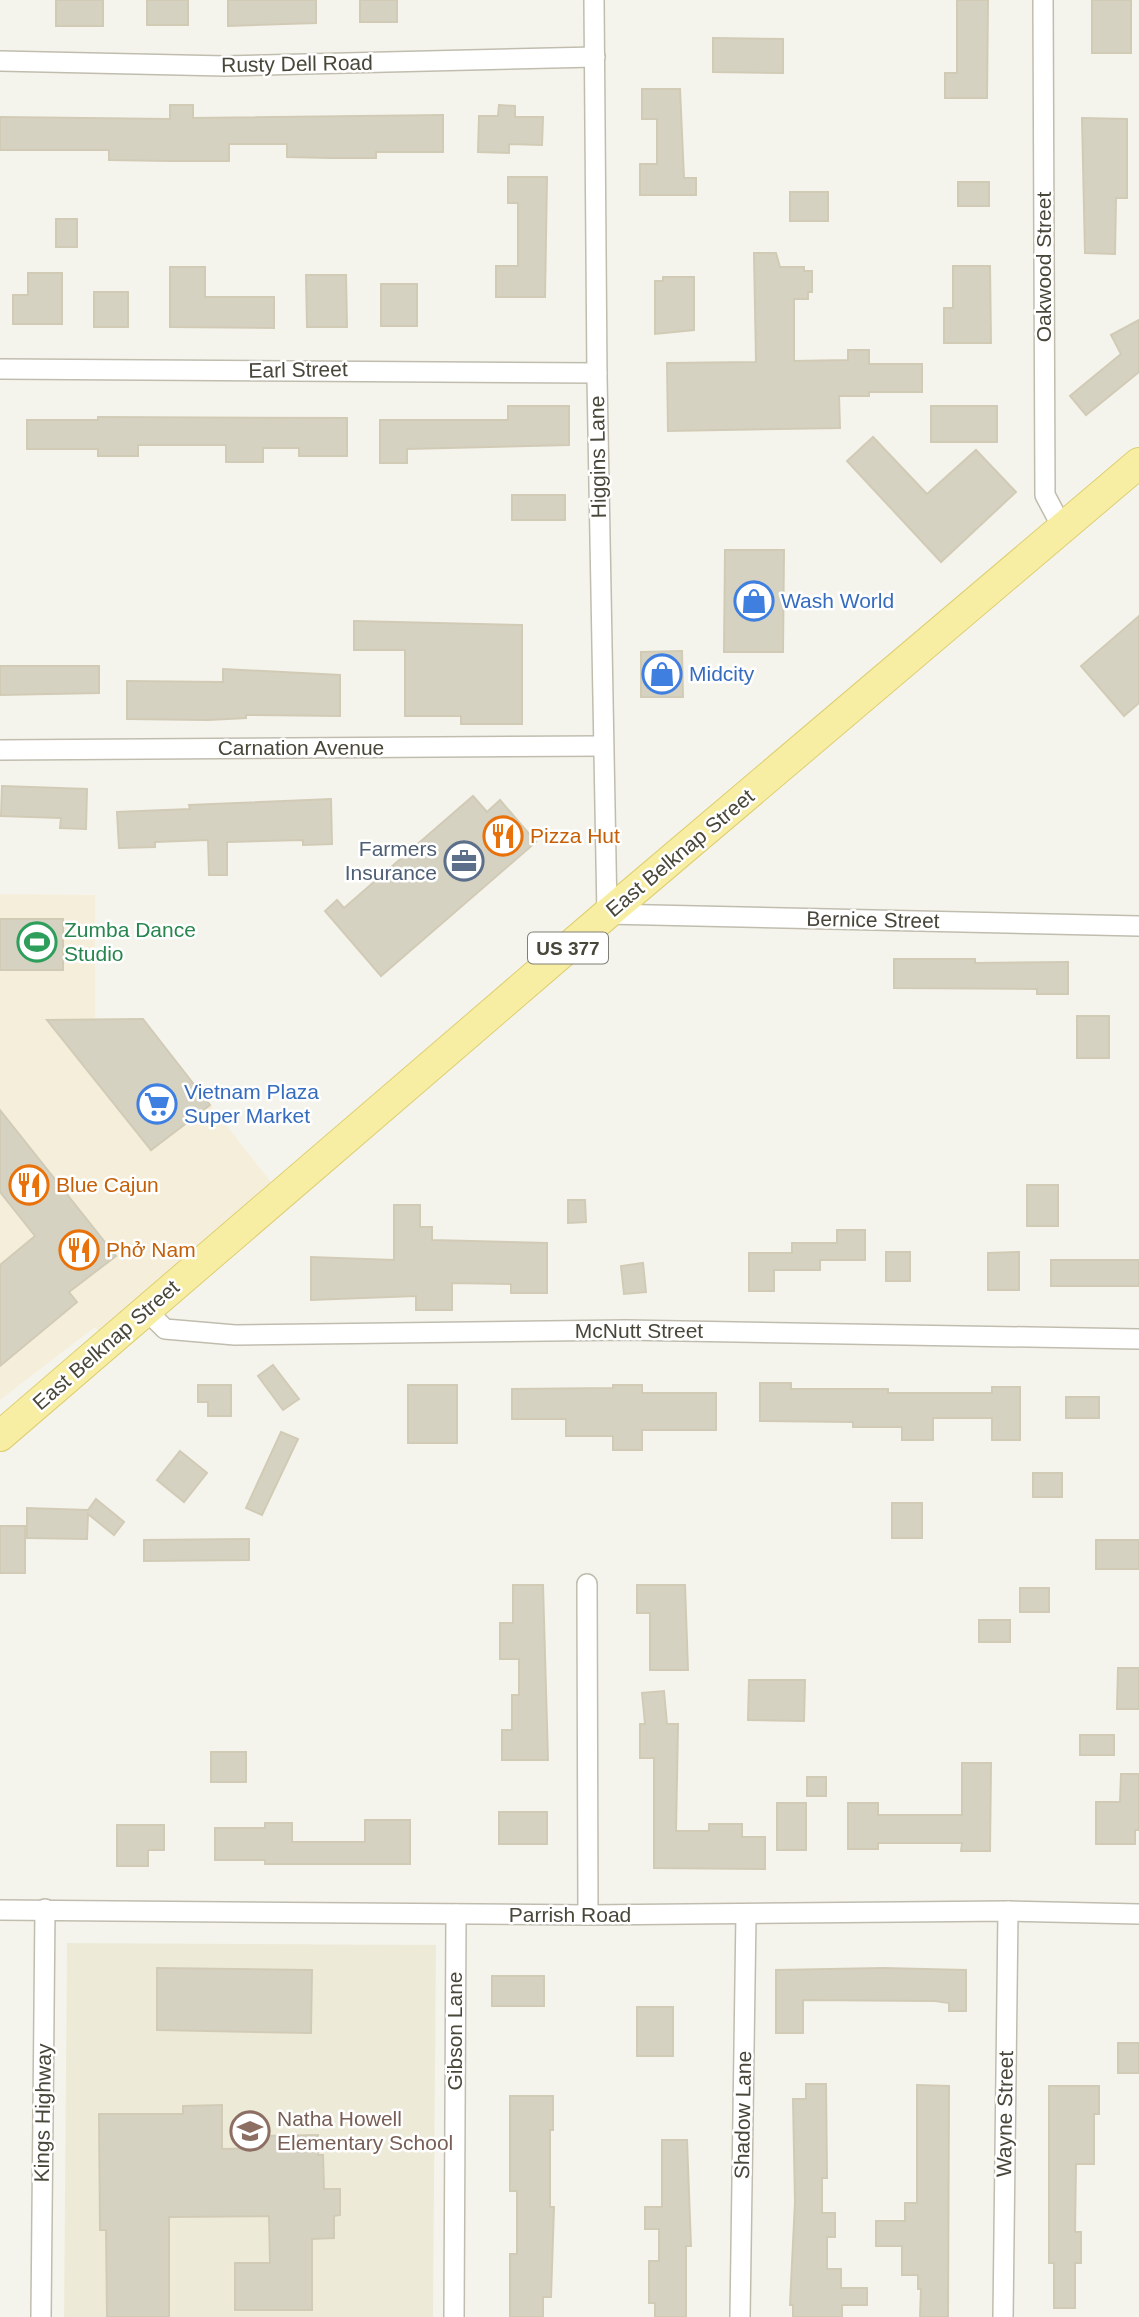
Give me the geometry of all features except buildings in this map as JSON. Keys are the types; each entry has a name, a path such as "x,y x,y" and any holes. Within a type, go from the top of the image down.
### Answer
{"main road":[{"name":"East Belknap Street","path":"0,1436 607,914 1139,463"}],"street":[{"name":"Higgins Lane","path":"594,0 602,746 607,914"},
{"name":"Oakwood Street","path":"1043,0 1045,495 1063,529"},
{"name":"Rusty Dell Road","path":"0,61 225,66 594,57"},
{"name":"Earl Street","path":"0,369 597,373"},
{"name":"Carnation Avenue","path":"0,750 602,746"},
{"name":"Bernice Street","path":"607,914 1139,926"},
{"name":"McNutt Street","path":"147,1311 165,1329 235,1335 626,1330 1139,1339"},
{"path":"587,1584 589,1915"},
{"name":"Kings Highway","path":"41,2317 45,1909"},
{"name":"Parrish Road","path":"0,1910 589,1915 1008,1911 1139,1914"},
{"name":"Wayne Street","path":"1003,2317 1008,1911"},
{"name":"Gibson Lane","path":"454,2317 456,1914"},
{"name":"Shadow Lane","path":"740,2317 746,1914"}],"shaded area":[{"path":"0,894 95,895 95,1019 143,1019 281,1195 110,1343 95,1327 0,1400"},
{"name":"Natha Howell Elementary School","path":"67,1943 436,1945 433,2317 64,2317"}],"place":[{"name":"Wash World","path":"754,601"},
{"name":"Midcity","path":"662,674"},
{"name":"Pizza Hut","path":"503,836"},
{"name":"Farmers Insurance","path":"464,861"},
{"name":"Zumba Dance Studio","path":"37,942"},
{"name":"Vietnam Plaza Super Market","path":"157,1104"},
{"name":"Blue Cajun","path":"29,1185"},
{"name":"Phở Nam","path":"79,1250"},
{"name":"Natha Howell Elementary School","path":"250,2131"}]}
